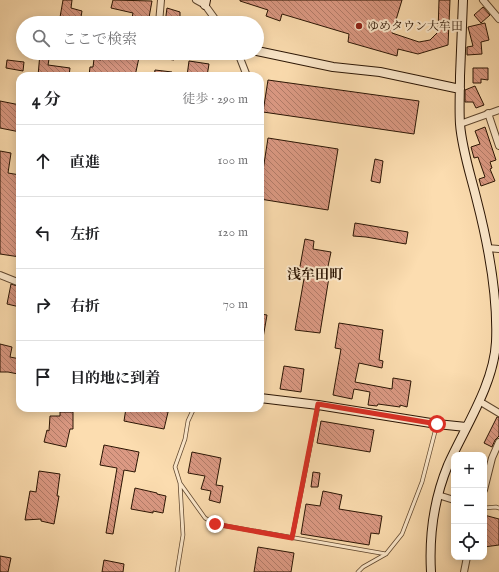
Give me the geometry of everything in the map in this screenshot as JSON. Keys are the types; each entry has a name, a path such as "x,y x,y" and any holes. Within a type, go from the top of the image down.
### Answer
{"street":[{"path":"160,16 161,0"},
{"path":"196,0 206,2 214,16"},
{"path":"431,572 431,543 434,509 448,466 479,401 489,376 494,360 496,342 493,291 487,248 460,124 463,0"},
{"path":"483,0 499,19"},
{"path":"264,52 333,67 380,72 460,89"},
{"path":"241,60 245,72"},
{"path":"460,124 499,110"},
{"path":"488,113 499,146"},
{"path":"487,248 499,249"},
{"path":"0,275 16,281"},
{"path":"264,398 318,404 437,424 466,427"},
{"path":"479,401 499,412"},
{"path":"484,488 492,458 499,442"},
{"path":"438,495 451,499"},
{"path":"465,572 467,560"}],"lane":[{"path":"494,279 499,280"},
{"path":"292,538 318,404"},
{"path":"177,572 183,535 180,483 175,467 185,439 188,421 192,412"},
{"path":"358,572 363,567 386,554 402,534 422,482 437,424"},
{"path":"180,483 205,518 215,524 386,554"},
{"path":"487,508 499,508"}],"building":[{"path":"63,0 72,0 71,8 82,11 81,16 60,16"},
{"path":"113,0 152,1 149,16 132,16 133,13 111,8"},
{"name":"ゆめタウン大牟田","path":"240,0 402,0 392,33 419,42 430,40 438,32 439,0 450,0 448,45 418,54 398,49 397,56 348,42 349,34 282,14 280,21 266,16 268,10"},
{"path":"483,7 490,15 481,23 474,15"},
{"path":"167,8 180,12 180,16 166,16"},
{"path":"485,23 489,40 481,42 482,54 467,55 467,47 473,46 468,27"},
{"path":"7,60 24,62 23,71 6,68"},
{"path":"39,60 49,60 48,65 70,68 70,72 38,72"},
{"path":"94,60 138,60 136,72 89,72 90,67 93,67"},
{"path":"189,61 209,64 208,72 188,72"},
{"path":"473,68 488,68 488,80 481,79 481,83 473,83"},
{"path":"155,70 172,72 155,72"},
{"path":"268,80 419,101 414,134 264,112"},
{"path":"475,86 484,105 476,108 473,102 465,102 465,90"},
{"path":"0,101 16,104 16,131 0,128"},
{"path":"485,127 496,160 490,162 492,168 490,169 495,181 481,186 479,179 485,177 478,157 474,158 471,147 480,144 475,131"},
{"path":"268,138 338,149 328,210 264,200 264,164"},
{"path":"0,151 11,153 8,173 16,174 16,256 0,254"},
{"path":"375,159 383,161 380,183 371,181"},
{"path":"355,223 408,232 406,244 353,236"},
{"path":"305,239 314,241 313,249 331,252 327,271 330,271 320,333 295,330 305,273 299,272"},
{"path":"11,284 16,286 16,306 7,304"},
{"path":"264,314 267,315 264,332"},
{"path":"339,323 383,330 379,360 383,361 382,368 359,363 355,382 392,389 393,378 411,381 407,407 400,405 400,407 378,404 377,406 368,405 370,392 354,389 352,399 333,395 341,349 335,348"},
{"path":"0,344 12,347 10,357 16,358 16,374 0,372"},
{"path":"284,366 304,369 301,392 280,389"},
{"path":"60,412 73,412 73,429 70,429 66,447 44,442 47,430 49,431 50,416 60,416"},
{"path":"125,412 168,412 164,429 124,421"},
{"path":"497,417 499,417 499,436 495,440 492,447 484,443"},
{"path":"321,421 374,430 370,452 317,443"},
{"path":"104,445 139,452 135,472 124,470 113,534 106,533 117,468 100,465"},
{"path":"192,452 221,458 216,485 223,486 220,503 209,500 211,491 201,489 205,476 188,473"},
{"path":"39,471 60,474 57,496 59,496 54,524 41,521 41,519 25,520 30,491 36,492"},
{"path":"313,472 320,473 318,487 311,487"},
{"path":"135,488 166,496 163,513 153,511 153,513 131,509"},
{"path":"323,491 342,495 339,509 382,516 379,534 371,533 369,545 301,534 306,504 320,506"},
{"path":"487,516 499,519 499,545 487,547"},
{"path":"258,547 294,553 291,572 254,572"},
{"path":"0,556 11,558 8,572 0,572"},
{"path":"104,560 124,564 123,572 102,572"}],"place":[{"name":"ゆめタウン大牟田","path":"359,26"}],"district":[{"name":"浅牟田町","path":"315,275"}],"route":[{"path":"215,524 292,538 318,404 437,424"}]}
